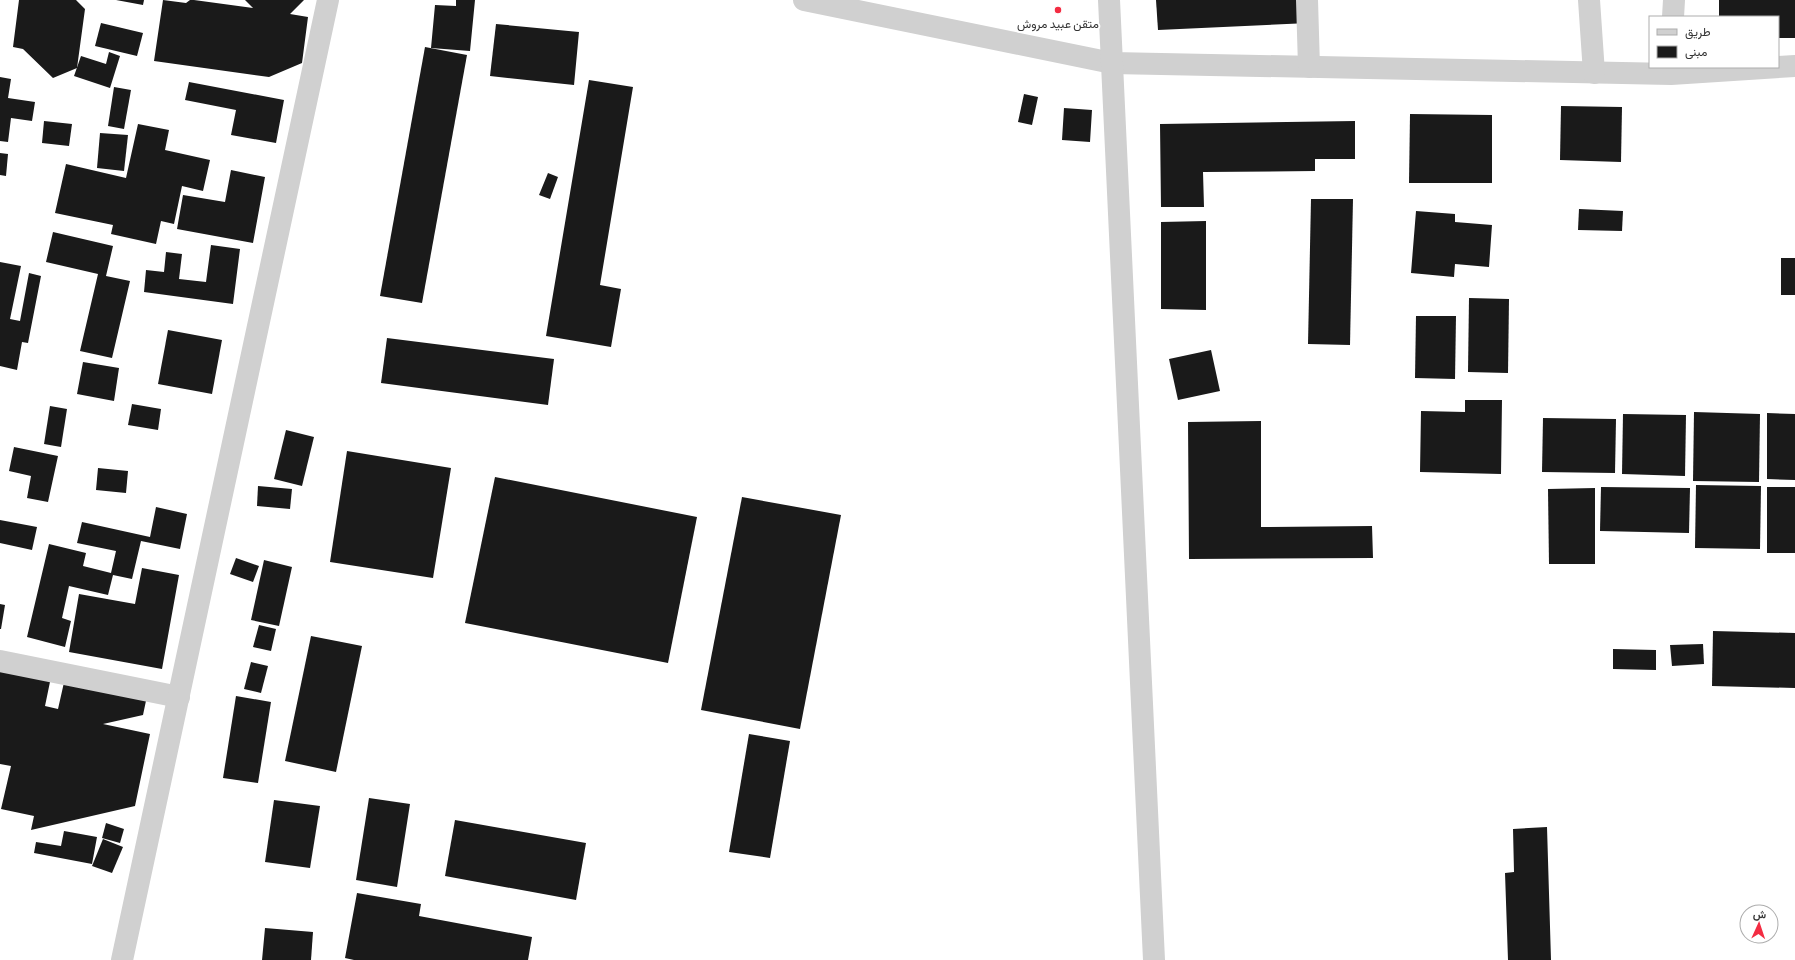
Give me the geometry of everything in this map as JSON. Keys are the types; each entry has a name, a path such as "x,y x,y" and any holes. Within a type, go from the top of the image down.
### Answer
{"street":[{"path":"122,960 328,0"},
{"path":"804,0 1112,63 1594,72 1733,68"},
{"path":"1109,0 1154,960"},
{"path":"1307,0 1309,67"},
{"path":"1589,0 1594,72"},
{"path":"1673,16 1674,0"},
{"path":"1779,67 1795,66"},
{"path":"0,661 179,697"}],"building":[{"path":"19,0 76,0 85,9 77,68 53,78 23,49 13,47"},
{"path":"116,0 144,0 143,5"},
{"path":"163,0 186,3 190,0 194,0 253,8 245,0 304,0 290,14 308,17 302,63 269,77 154,61"},
{"path":"456,0 475,0 470,51 431,48 435,5 456,6"},
{"path":"1156,0 1308,0 1309,23 1158,30"},
{"path":"1719,0 1795,0 1795,38 1779,38 1779,16 1719,16"},
{"path":"101,23 143,33 137,56 95,46"},
{"path":"496,24 579,32 574,85 490,76"},
{"path":"425,47 467,55 422,303 380,296"},
{"path":"109,52 120,56 110,88 74,76 81,56 106,64"},
{"path":"0,77 11,79 8,98 35,102 32,121 11,118 8,142 0,141"},
{"path":"589,80 633,87 600,285 621,289 611,347 546,336"},
{"path":"189,82 284,100 276,143 231,135 236,110 185,100"},
{"path":"114,87 131,90 124,129 108,126"},
{"path":"1024,94 1038,97 1032,125 1018,122"},
{"path":"1561,106 1622,107 1621,162 1560,160"},
{"path":"1064,108 1092,110 1090,142 1062,140"},
{"path":"1410,114 1492,115 1492,183 1409,183"},
{"path":"44,121 72,124 69,146 42,143"},
{"path":"1355,121 1355,159 1315,159 1315,171 1203,172 1204,207 1161,207 1160,124"},
{"path":"138,124 169,130 165,150 210,160 203,191 182,186 174,224 161,221 156,244 111,234 113,225 55,213 66,164 126,178"},
{"path":"100,133 128,135 124,171 97,168"},
{"path":"0,153 8,154 6,176 0,175"},
{"path":"231,170 265,177 253,243 177,229 183,195 225,202"},
{"path":"548,173 558,177 550,199 539,195"},
{"path":"1311,199 1353,199 1350,345 1308,344"},
{"path":"1579,209 1623,211 1622,231 1578,230"},
{"path":"1416,211 1455,214 1455,222 1492,225 1489,267 1455,264 1454,277 1411,273"},
{"path":"1206,221 1206,310 1161,309 1161,222"},
{"path":"53,232 113,246 106,276 130,281 112,358 80,351 98,274 46,262"},
{"path":"211,245 240,249 233,304 144,292 146,270 164,272 166,252 182,254 179,279 206,282"},
{"path":"1781,258 1795,258 1795,295 1781,295"},
{"path":"0,262 21,266 10,319 20,321 29,273 41,276 28,343 22,342 17,370 0,366"},
{"path":"1469,298 1509,299 1508,373 1468,372"},
{"path":"1416,316 1456,316 1455,379 1415,378"},
{"path":"168,330 222,340 212,394 158,384"},
{"path":"387,338 554,359 548,405 381,383"},
{"path":"1211,350 1220,391 1178,400 1169,359"},
{"path":"83,362 119,368 114,401 77,394"},
{"path":"1465,400 1502,400 1501,474 1420,472 1421,411 1465,412"},
{"path":"132,404 161,409 158,430 128,425"},
{"path":"50,406 67,409 61,447 44,444"},
{"path":"1694,412 1760,414 1759,482 1693,481"},
{"path":"1767,413 1795,414 1795,480 1767,479"},
{"path":"1623,414 1686,415 1685,476 1622,474"},
{"path":"1543,418 1616,419 1615,473 1542,472"},
{"path":"1261,421 1261,527 1372,526 1373,558 1189,559 1188,422"},
{"path":"286,430 314,437 302,486 274,479"},
{"path":"14,447 58,456 48,502 27,498 31,476 9,471"},
{"path":"347,451 451,468 433,578 330,562"},
{"path":"98,468 128,471 126,493 96,490"},
{"path":"495,477 697,517 668,663 465,623"},
{"path":"1696,485 1761,486 1760,549 1695,548"},
{"path":"258,486 292,489 290,509 257,506"},
{"path":"1601,487 1690,488 1689,533 1600,531"},
{"path":"1767,487 1795,487 1795,553 1767,553"},
{"path":"1595,488 1595,564 1549,564 1548,489"},
{"path":"742,497 841,515 800,729 701,710"},
{"path":"156,507 187,514 180,549 141,541 132,579 113,575 108,595 69,586 62,618 71,621 65,647 27,637 49,544 86,553 83,566 111,573 116,551 77,543 82,522 150,537"},
{"path":"0,520 37,527 32,550 0,543"},
{"path":"236,558 259,566 253,582 230,574"},
{"path":"264,560 292,567 279,626 251,620"},
{"path":"142,568 179,575 162,669 69,652 79,594 135,604"},
{"path":"0,604 5,605 1,629 0,629"},
{"path":"259,625 276,629 271,651 253,647"},
{"path":"1713,631 1795,633 1795,688 1712,686"},
{"path":"311,636 362,646 336,772 285,761"},
{"path":"1703,644 1704,664 1672,666 1670,645"},
{"path":"1613,649 1656,650 1656,670 1613,669"},
{"path":"0,659 51,677 45,706 58,709 65,678 147,696 143,715 103,724 150,734 135,806 31,830 34,816 1,809 11,766 0,764"},
{"path":"251,662 268,666 261,693 244,689"},
{"path":"236,696 271,702 258,783 223,778"},
{"path":"749,734 790,741 770,858 729,852"},
{"path":"369,798 410,804 397,887 356,880"},
{"path":"274,800 320,806 310,868 265,862"},
{"path":"455,820 586,843 576,900 445,876"},
{"path":"106,823 124,829 120,843 102,838"},
{"path":"1547,827 1551,960 1508,960 1505,873 1514,872 1513,829"},
{"path":"64,831 97,837 92,864 34,853 36,842 61,846"},
{"path":"103,839 123,847 112,873 92,866"},
{"path":"357,893 421,904 419,916 532,937 528,960 354,960 345,958"},
{"path":"265,928 313,932 311,960 262,960"}],"place":[{"name":"متقن عبيد مروش","path":"1058,10"}]}
